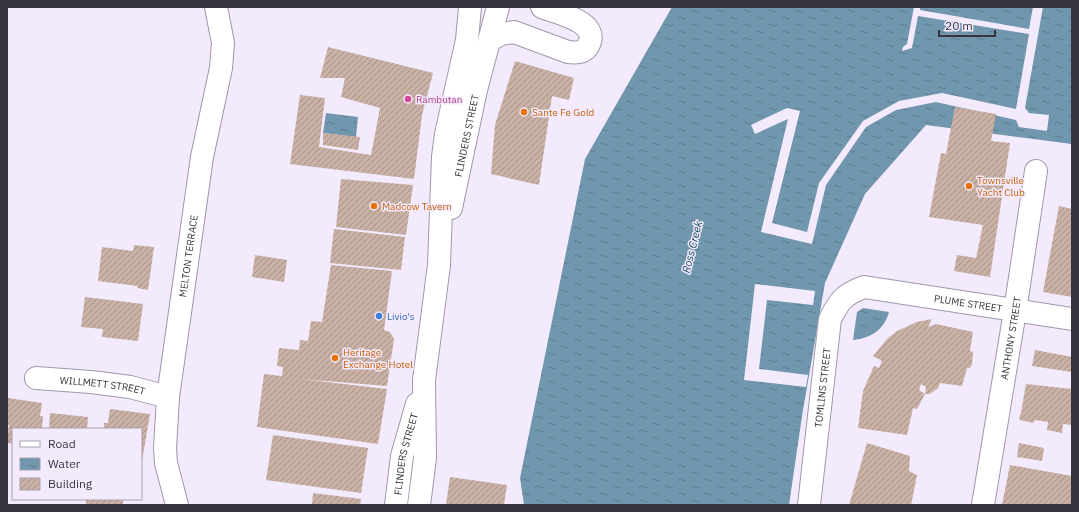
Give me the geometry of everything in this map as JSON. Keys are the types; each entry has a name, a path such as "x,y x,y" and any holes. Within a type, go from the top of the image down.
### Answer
{"street":[{"name":"MELTON TERRACE","path":"177,505 166,463 165,448 168,397 202,157 221,68 223,43 216,7"},
{"name":"FLINDERS STREET","path":"439,265 442,183 446,134 467,40 470,7"},
{"name":"FLINDERS STREET","path":"419,505 425,458 424,380 439,265 476,90 498,7"},
{"path":"490,40 501,34 514,32 568,52 578,52 584,50 590,36 587,26 577,20 542,7"},
{"name":"ANTHONY STREET","path":"983,505 1036,172"},
{"name":"PLUME STREET","path":"864,287 1072,319"},
{"name":"TOMLINS STREET","path":"809,504 830,319 837,305 844,298 851,292 864,287"},
{"name":"WILLMETT STREET","path":"36,378 91,382 130,387 168,397"},
{"name":"FLINDERS STREET","path":"396,505 402,456 424,380"}],"water":[{"name":"Ross Creek","path":"672,7 1072,7 1072,144 926,125 865,194 825,283 802,416 789,505 524,505 520,478 585,159"},
{"path":"326,113 358,117 356,137 323,133"},
{"path":"863,308 889,312 884,324 876,332 866,337 853,340 857,312"}],"pier":[{"path":"914,7 920,7 920,10 1029,29 1033,7 1043,7 1025,108 1029,113 1049,115 1047,131 1019,127 1016,120 936,102 896,110 866,127 826,185 812,244 761,232 788,119 755,134 751,125 787,108 800,111 772,223 807,232 819,183 863,121 899,101 942,93 1016,109 1029,34 918,16 912,48 902,51 903,47 907,44"},
{"path":"755,284 815,291 813,305 767,300 759,369 808,375 806,387 744,380"}],"building":[{"path":"328,47 433,73 422,115 414,179 290,164 300,95 325,98 319,147 371,155 380,108 341,97 345,78 320,78"},
{"name":"Sante Fe Gold","path":"515,61 574,78 569,100 552,96 539,185 491,174 495,125"},
{"name":"Townsville Yacht Club","path":"955,107 996,114 991,141 1010,143 990,277 954,271 957,255 976,258 983,225 929,217 941,153 946,154"},
{"path":"323,133 360,137 358,150 323,145"},
{"name":"Madcow Tavern","path":"341,179 413,185 406,235 336,227"},
{"path":"1059,206 1072,209 1072,297 1043,292"},
{"path":"334,229 405,237 401,270 330,263"},
{"path":"134,245 154,247 148,290 137,288 138,286 98,281 102,247 133,251"},
{"path":"255,255 287,260 284,282 252,277"},
{"path":"331,265 392,271 384,330 390,332 394,339 387,386 301,379 387,389 378,444 257,427 264,374 282,376 283,367 277,366 279,348 299,350 300,340 308,341 311,321 322,322"},
{"path":"85,297 143,304 138,341 102,337 103,329 81,327"},
{"path":"932,319 928,327 936,324 973,332 970,351 973,352 972,364 970,368 967,368 962,386 940,383 938,388 930,394 925,394 917,409 913,408 907,435 858,428 863,391 874,366 879,368 882,361 873,356 887,339 897,331 917,322","holes":["921,384 926,387 925,394 919,390"]},
{"path":"1035,350 1072,357 1072,372 1032,366"},
{"path":"1026,384 1072,389 1072,425 1063,424 1062,433 1047,430 1048,422 1035,420 1033,423 1020,420 1019,418"},
{"path":"8,398 42,403 40,416 43,416 42,428 12,428 12,444 7,443 9,425 7,425"},
{"path":"110,409 150,414 142,461 142,428 104,428 104,423 108,423"},
{"path":"50,413 88,417 87,428 49,428"},
{"path":"273,435 368,448 361,493 266,480"},
{"path":"867,443 910,456 909,471 917,475 911,505 849,505"},
{"path":"1019,443 1044,448 1042,461 1017,457"},
{"path":"1010,465 1072,476 1072,505 1002,505"},
{"path":"450,477 507,485 504,505 446,505"},
{"path":"313,493 361,499 360,505 312,505"},
{"path":"86,500 123,500 123,505 86,505"}],"place":[{"name":"Rambutan","path":"408,99"},
{"name":"Sante Fe Gold","path":"524,112"},
{"name":"Townsville Yacht Club","path":"969,186"},
{"name":"Madcow Tavern","path":"374,206"},
{"name":"Livio's","path":"379,316"},
{"name":"Heritage Exchange Hotel","path":"335,358"}]}
